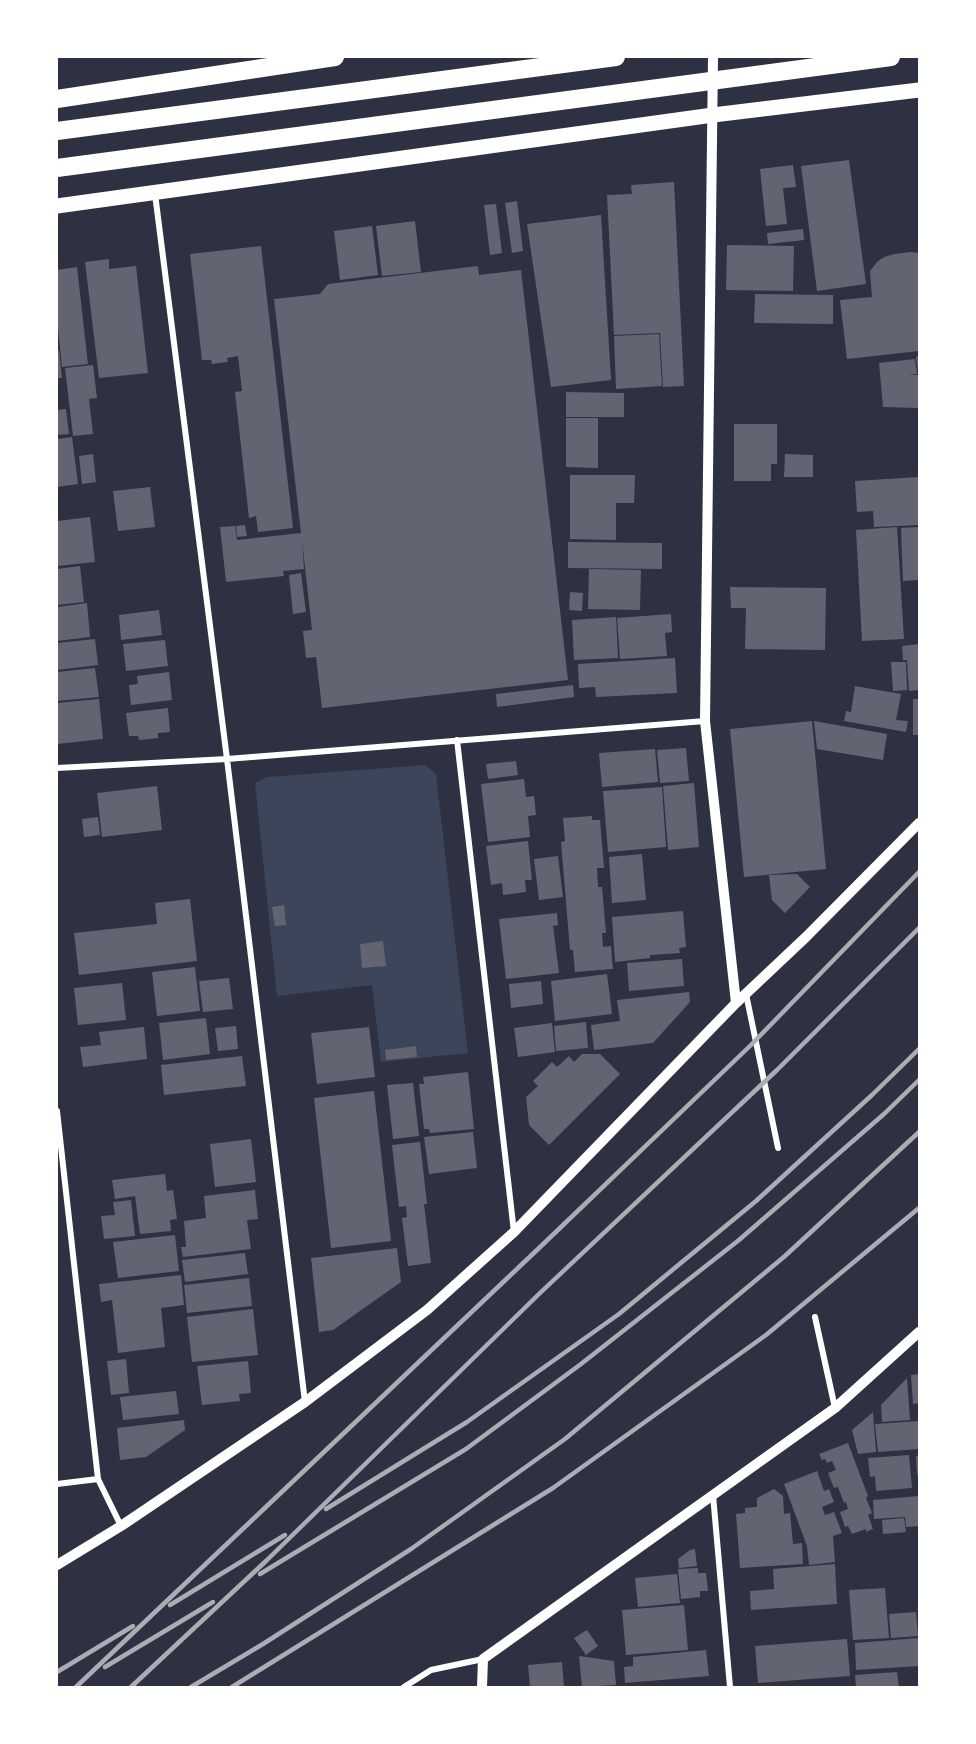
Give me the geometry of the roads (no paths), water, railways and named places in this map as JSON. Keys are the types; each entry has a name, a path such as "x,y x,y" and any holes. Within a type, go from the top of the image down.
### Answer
{"highway":[{"path":"57,99 335,57"},
{"path":"57,131 616,57"},
{"path":"57,168 891,57"}],"main road":[{"path":"57,206 714,115 919,90"}],"street":[{"path":"713,57 705,722 736,1003"},
{"path":"155,193 305,1402"},
{"path":"57,768 227,759 705,722"},
{"path":"457,740 514,1232"},
{"path":"57,1565 121,1526 305,1402 428,1310 514,1232 736,1003 919,824"},
{"path":"746,994 778,1148"},
{"path":"57,1111 98,1479 121,1526"},
{"path":"815,1317 835,1408"},
{"path":"404,1687 431,1670 483,1659 835,1408 919,1332"},
{"path":"57,1484 98,1479"},
{"path":"713,1494 730,1687"},
{"path":"482,1687 483,1659"}],"railway":[{"path":"76,1687 751,1045 919,872"},
{"path":"131,1687 266,1561 540,1293 777,1070 919,928"},
{"path":"326,1509 467,1422 619,1314 756,1201 919,1049"},
{"path":"260,1574 466,1449 581,1364 739,1240 884,1114 919,1080"},
{"path":"191,1687 263,1644 411,1549 565,1439 785,1256 919,1132"},
{"path":"232,1687 553,1488 766,1335 919,1208"},
{"path":"170,1605 285,1535"},
{"path":"105,1667 213,1602"},
{"path":"57,1672 133,1626"}]}
